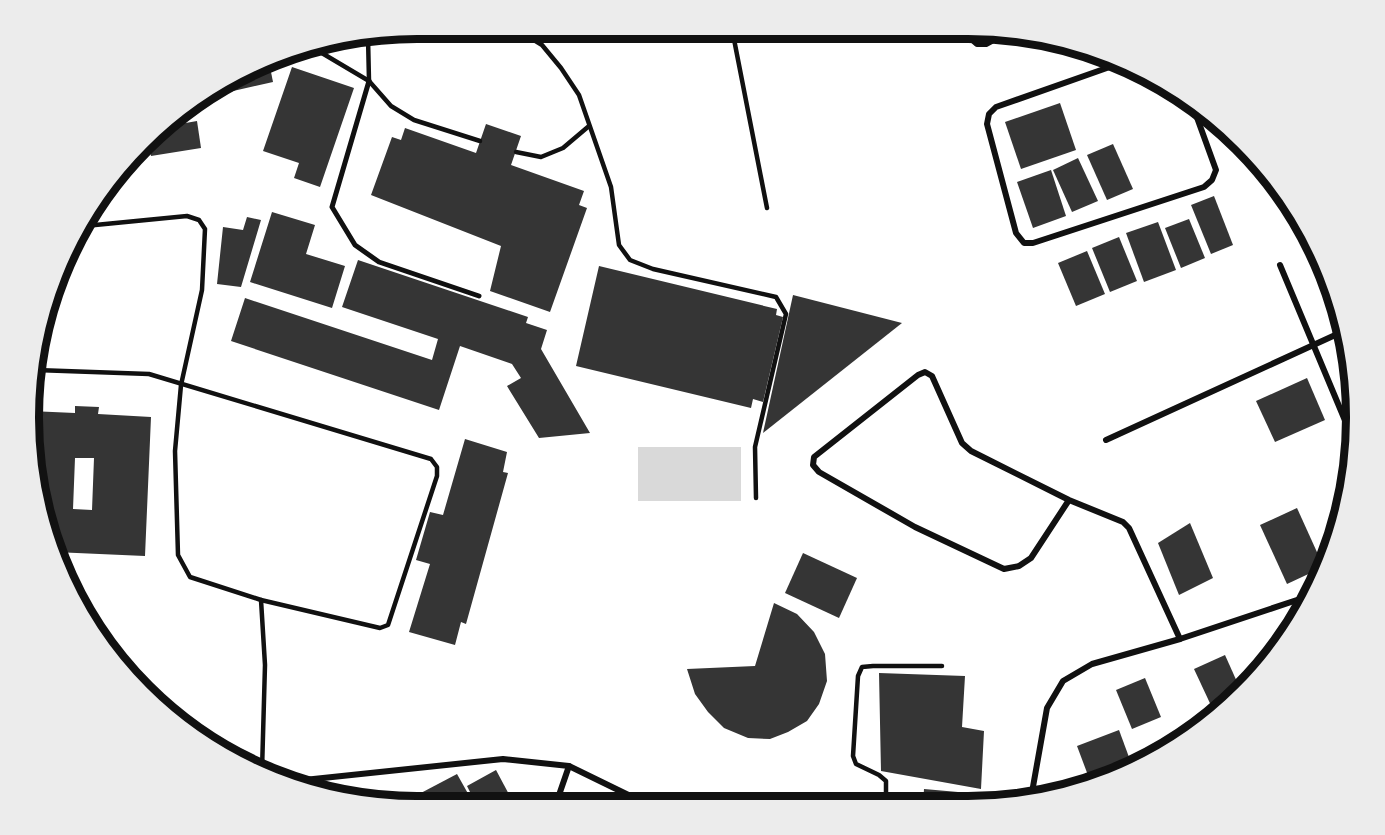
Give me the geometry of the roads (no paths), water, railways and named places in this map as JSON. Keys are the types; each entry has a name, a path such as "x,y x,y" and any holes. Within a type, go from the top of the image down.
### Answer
{"street":[{"path":"971,39 977,44 986,44 993,40"},
{"path":"1110,67 996,107 989,114 987,124 1016,233 1023,243 1034,243 1204,187 1212,180 1216,170 1196,116"},
{"path":"369,81 332,207 355,245 379,262 479,296"},
{"path":"1280,265 1346,422"},
{"path":"1106,440 1337,334"},
{"path":"1069,500 1031,558 1019,566 1004,569 915,527 819,472 813,465 814,457 918,375 925,372 932,376 962,443 971,451 1069,500 1123,522 1129,528 1180,639"},
{"path":"1032,790 1047,708 1063,681 1092,664 1180,639 1299,599"},
{"path":"308,780 503,759 569,766 630,796"},
{"path":"559,796 569,766"}],"lane":[{"path":"532,39 542,45 579,95 611,187 619,245 630,260 653,269 776,297 786,314 755,447 756,498"},
{"path":"734,39 768,207"},
{"path":"368,42 369,81"},
{"path":"320,52 369,81 391,106 414,120 480,141"},
{"path":"516,152 541,157 563,148 589,126"},
{"path":"42,370 149,374 180,385 431,459 436,466 437,476 388,625 380,628 261,600 190,576 178,555 175,451 180,385 202,290 206,229 199,220 187,216 92,225"},
{"path":"261,600 265,665 262,762"},
{"path":"886,796 886,781 879,774 856,764 853,756 858,676 862,667 942,666"}]}
